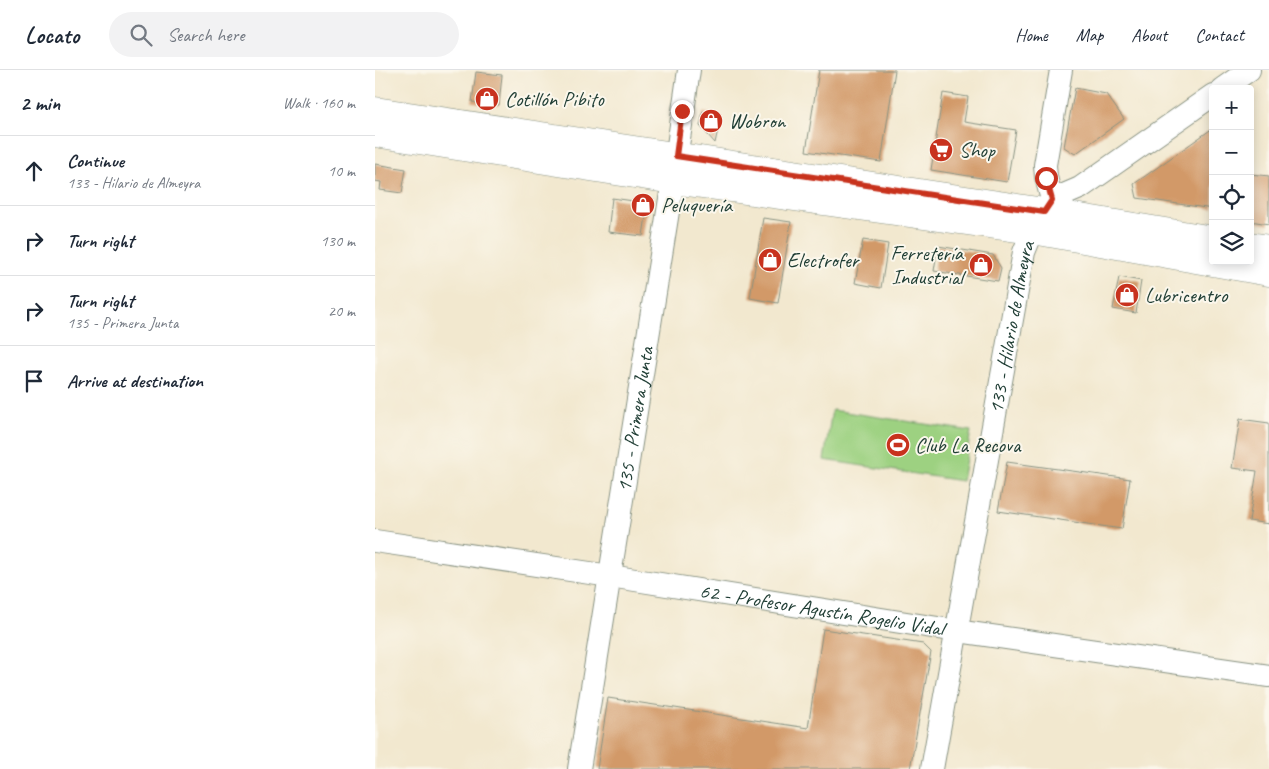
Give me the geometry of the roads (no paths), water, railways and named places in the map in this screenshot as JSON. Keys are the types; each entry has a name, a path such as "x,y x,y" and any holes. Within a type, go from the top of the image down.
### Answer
{"main road":[{"path":"375,111 674,168"},
{"path":"375,134 674,168 1043,214 1209,239"},
{"path":"1043,214 1269,272"},
{"path":"1254,247 1269,249"}],"street":[{"name":"135 - Primera Junta","path":"579,769 689,70"},
{"path":"1043,214 1046,178 1045,165 1061,70"},
{"path":"1228,85 1249,70"},
{"path":"1043,214 1209,98"},
{"name":"133 - Hilario de Almeyra","path":"932,769 1024,252 1043,214"},
{"name":"62 - Profesor Agustín Rogelio Vidal","path":"375,541 957,631 1269,676"}],"place":[{"name":"Cotillón Pibito","path":"487,99"},
{"name":"Wobron","path":"711,121"},
{"name":"Shop","path":"941,150"},
{"name":"Peluquería","path":"643,205"},
{"name":"Electrofer","path":"770,260"},
{"name":"Ferretería Industrial","path":"981,265"},
{"name":"Lubricentro","path":"1127,295"},
{"name":"Club La Recova","path":"898,445"}]}
